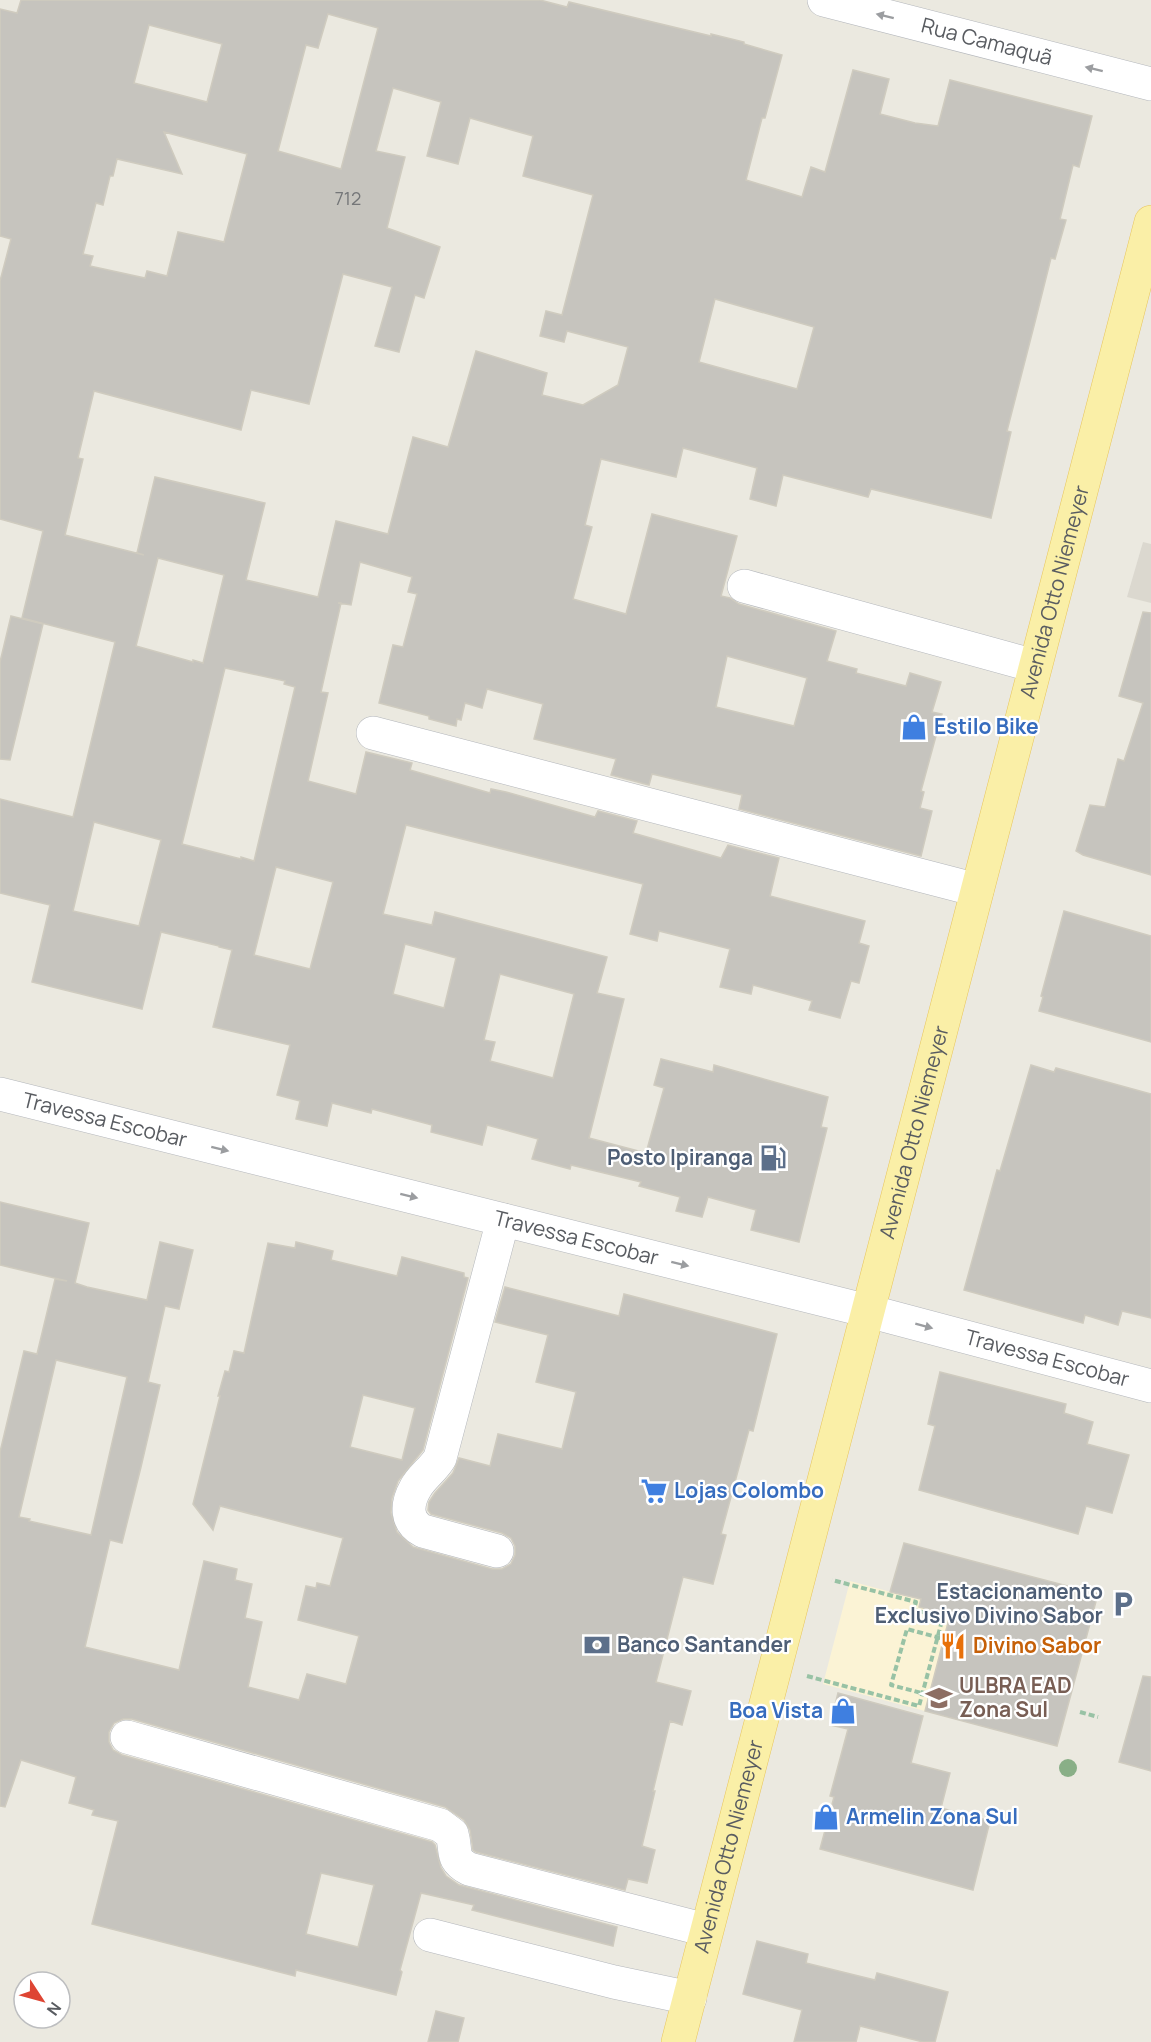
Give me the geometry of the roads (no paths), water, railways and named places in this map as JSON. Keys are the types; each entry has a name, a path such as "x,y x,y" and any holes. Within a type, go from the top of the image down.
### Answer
{"main road":[{"name":"Avenida Otto Niemeyer","path":"678,2042 1151,222"}],"street":[{"name":"Rua Camaquã","path":"824,0 1151,84"},
{"path":"744,586 1035,666"},
{"path":"373,733 977,890"},
{"name":"Travessa Escobar","path":"0,1094 867,1311 1151,1386"},
{"path":"497,1551 423,1531 414,1526 409,1518 409,1508 414,1490 440,1458 503,1220"},
{"path":"127,1737 440,1825 452,1834 455,1855 460,1864 469,1869 706,1930"},
{"path":"430,1935 614,1982 690,1998"}],"place":[{"name":"Estilo Bike","path":"914,727"},
{"name":"Posto Ipiranga","path":"773,1158"},
{"name":"Lojas Colombo","path":"654,1491"},
{"name":"Estacionamento Exclusivo Divino Sabor","path":"1123,1604"},
{"name":"Banco Santander","path":"597,1645"},
{"name":"Divino Sabor","path":"953,1646"},
{"name":"ULBRA EAD Zona Sul","path":"939,1698"},
{"name":"Boa Vista","path":"843,1711"},
{"name":"Armelin Zona Sul","path":"826,1817"}]}
